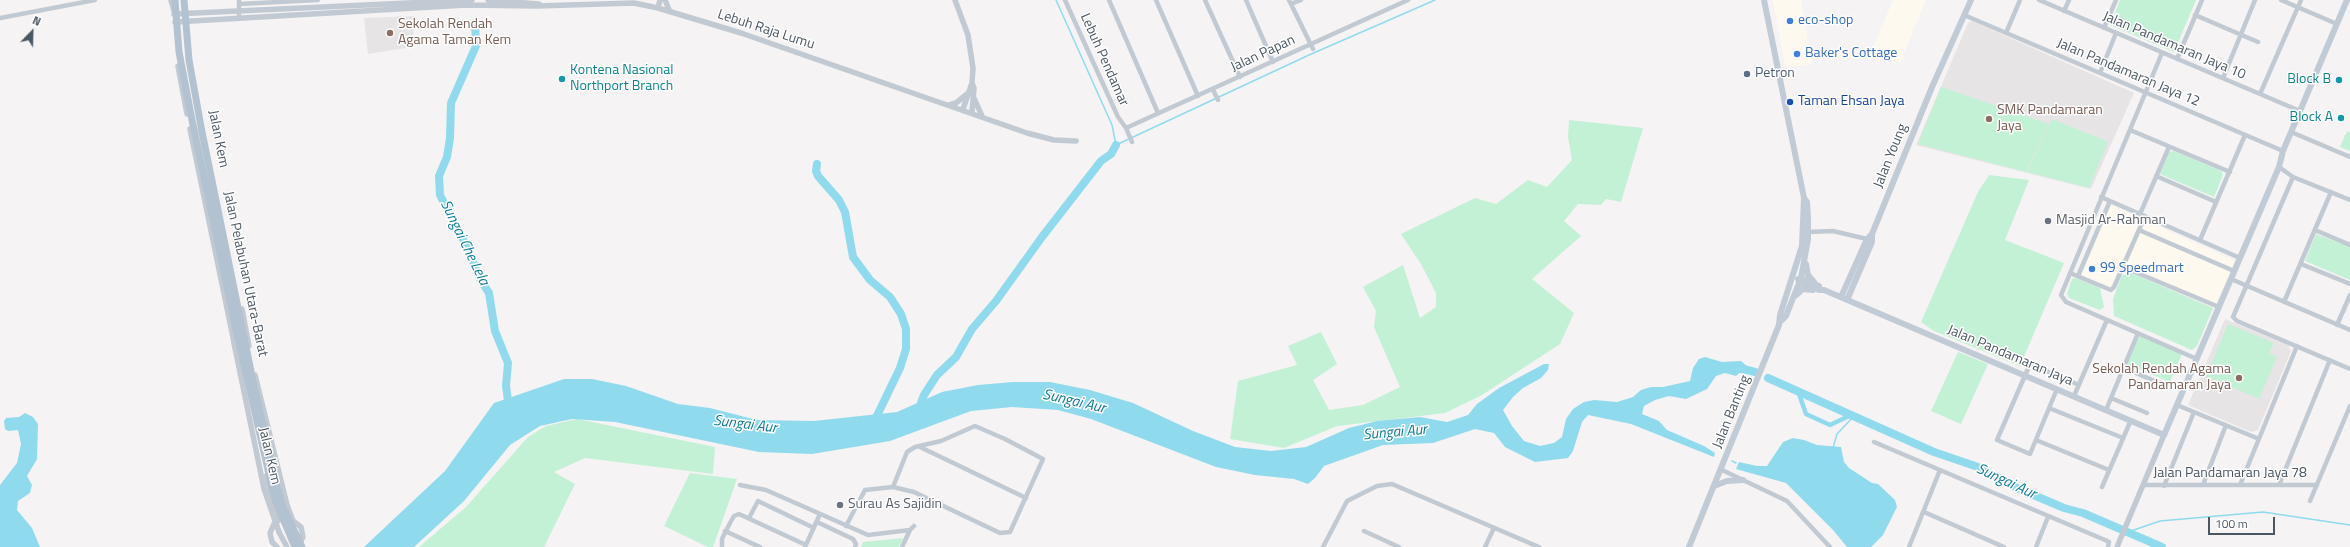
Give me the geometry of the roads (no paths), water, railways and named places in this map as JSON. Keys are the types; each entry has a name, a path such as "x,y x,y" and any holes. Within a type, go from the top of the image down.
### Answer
{"main road":[{"name":"Jalan Pelabuhan Utara-Barat","path":"175,0 179,52 236,327 275,500 296,547"},
{"name":"Jalan Pelabuhan Utara-Barat","path":"185,0 189,60 202,132 253,381 277,487 283,507 302,547"},
{"path":"1764,0 1804,198 1807,202 1808,232 1799,280 1786,316 1780,322"},
{"name":"Jalan Young","path":"1844,299 1872,242 1869,236 1932,87 1971,0"},
{"path":"2164,435 2280,164 2283,151 2347,0"},
{"path":"1804,198 1802,204 1804,255 1808,275 1821,289"},
{"name":"Jalan Banting","path":"1689,547 1722,470 1780,322 1780,315 1790,283 1804,255"},
{"path":"1786,298 1794,283 1799,280"},
{"name":"Jalan Pandamaran Jaya","path":"1799,280 2164,435"},
{"path":"1794,296 1803,289 1821,289"},
{"path":"1714,486 1727,481 1743,480"}],"street":[{"path":"0,18 95,0"},
{"name":"Jalan Kem","path":"171,0 175,22 176,52 182,88 264,489 270,509 288,547"},
{"name":"Jalan Kem","path":"185,0 196,91 277,480 289,518"},
{"path":"239,14 239,2 318,0"},
{"path":"175,22 239,14 472,0"},
{"path":"634,3 641,0"},
{"path":"650,7 653,0"},
{"path":"658,8 660,0"},
{"path":"665,0 670,12"},
{"path":"955,0 968,35 973,68 972,83 974,96 983,116"},
{"name":"Lebuh Pendamar","path":"1065,0 1118,117 1129,133 1132,142"},
{"path":"1109,0 1158,113"},
{"path":"1156,0 1198,96"},
{"path":"1205,0 1240,77"},
{"path":"1246,0 1273,62"},
{"path":"1301,0 1290,2 1313,49"},
{"name":"Jalan Papan","path":"1126,128 1198,96 1214,92 1240,77 1408,0"},
{"path":"2006,33 2020,0"},
{"name":"Jalan Pandamaran Jaya 10","path":"2038,0 2300,111"},
{"path":"2064,11 2069,0"},
{"path":"2104,28 2116,0"},
{"path":"2177,59 2202,0"},
{"path":"2223,78 2255,0"},
{"path":"2281,0 2337,24"},
{"path":"2260,94 2301,0"},
{"path":"387,5 492,2"},
{"name":"Lebuh Raja Lumu","path":"492,2 542,4 634,3 658,8 741,33 1047,138 1076,141"},
{"path":"174,14 239,14"},
{"name":"Jalan Pandamaran Jaya 12","path":"1964,15 2283,151"},
{"path":"2195,15 2258,42"},
{"path":"2100,73 2116,33"},
{"path":"2162,53 2061,292 2066,302 2197,359"},
{"path":"963,109 972,83"},
{"path":"1214,92 1218,100"},
{"path":"948,105 956,103 968,94"},
{"path":"972,112 974,96"},
{"path":"2130,130 2230,172"},
{"path":"2291,132 2350,157"},
{"path":"2200,240 2245,135"},
{"path":"2070,273 2111,290 2114,287 2139,230 2156,176 2169,147"},
{"path":"2280,164 2293,177 2350,200"},
{"path":"2156,176 2216,202"},
{"path":"2293,177 2233,314 2237,321 2350,369"},
{"path":"2284,302 2331,192"},
{"path":"2102,197 2240,258"},
{"path":"2078,276 2110,201"},
{"path":"2139,230 2234,271"},
{"path":"2315,230 2350,245"},
{"path":"1808,232 1833,231 1869,236"},
{"path":"2300,264 2350,284"},
{"path":"2123,267 2219,307"},
{"path":"2231,279 2350,330"},
{"path":"2337,325 2350,295"},
{"path":"2074,396 2107,320"},
{"path":"2106,410 2138,333"},
{"name":"Jalan Kem","path":"234,343 244,377 270,497 278,520"},
{"path":"2240,485 2297,346"},
{"path":"2279,485 2330,360"},
{"path":"2057,389 2029,454 1997,440 2030,364 2079,385"},
{"path":"2124,368 2168,387"},
{"name":"Jalan Kem","path":"255,375 287,505 306,547"},
{"path":"2111,398 2147,413"},
{"path":"2177,405 2259,439"},
{"path":"2310,501 2350,407"},
{"path":"2049,408 2123,438"},
{"path":"2164,486 2194,412"},
{"path":"2102,487 2131,420"},
{"path":"2204,485 2226,425"},
{"path":"846,526 865,490 893,487 914,492 1000,533 1008,533 1013,529 1043,459 975,426 941,441 907,452 893,487"},
{"path":"2116,547 2164,435"},
{"path":"2036,440 2109,470"},
{"path":"1874,442 2048,517 2107,540 2109,547"},
{"path":"920,447 1026,498"},
{"path":"1722,470 1787,501 1830,547"},
{"path":"1909,547 1940,470"},
{"path":"1323,547 1347,501 1377,486 1392,484 1539,547"},
{"path":"740,485 766,490 846,526 873,536 910,530"},
{"name":"Jalan Pandamaran Jaya 78","path":"2143,485 2317,485"},
{"path":"749,518 758,501 814,528"},
{"path":"1924,512 2004,547"},
{"path":"722,547 725,531 736,515 749,518 805,546 820,514"},
{"path":"2036,547 2048,517"},
{"path":"277,547 272,542 270,532 278,520 289,518 298,523 303,532 301,542 296,547"},
{"path":"816,522 853,539 856,544 855,547"},
{"path":"1488,525 1490,536"},
{"path":"902,547 910,530 914,526"},
{"path":"1485,547 1494,528"},
{"path":"725,531 760,547"},
{"path":"1364,531 1399,547"},
{"path":"1490,536 1502,531"}],"water":[{"path":"1705,357 1722,362 1741,361 1750,369 1748,374 1739,373 1736,376 1725,373 1716,376 1707,389 1686,399 1669,396 1655,400 1644,406 1642,414 1659,421 1667,430 1704,446 1715,453 1714,457 1631,424 1588,415 1582,422 1573,451 1568,458 1535,462 1505,447 1494,433 1475,429 1433,443 1383,445 1324,466 1315,478 1308,484 1294,479 1255,475 1216,467 1091,419 1058,410 1012,407 971,411 890,441 812,454 759,452 615,422 572,419 540,426 510,445 464,501 414,547 364,547 445,471 494,403 564,379 592,379 626,386 678,404 710,408 757,420 814,421 897,412 942,392 978,385 1013,382 1050,382 1090,390 1133,403 1193,431 1235,447 1271,451 1306,447 1349,428 1377,421 1420,417 1447,422 1468,415 1477,404 1499,388 1544,364 1549,364 1548,370 1541,378 1523,388 1513,397 1503,410 1512,426 1524,441 1540,446 1554,443 1562,437 1566,419 1573,409 1584,402 1594,400 1617,402 1633,397 1641,390 1651,387 1663,387 1690,381 1693,368 1699,359"},
{"path":"25,413 33,417 38,424 37,459 27,476 32,485 30,493 18,501 17,510 32,528 40,547 0,547 0,485 17,463 21,444 18,430 8,431 5,429 4,421 6,418 19,417"},
{"path":"1793,438 1817,445 1841,447 1844,462 1849,468 1872,483 1878,484 1895,500 1897,507 1883,535 1871,547 1847,547 1833,530 1786,483 1736,469 1739,462 1757,466 1767,466 1783,442"}],"waterway":[{"path":"1056,0 1112,125 1116,145 1309,55 1435,0"},
{"name":"Sungai Che Lela","path":"475,23 476,46 451,103 450,138 447,157 439,176 440,195 466,245 480,279 489,293 495,331 508,363 506,386 509,408"},
{"path":"918,411 924,395 937,375 956,357 972,329 996,301 1042,237 1101,161 1111,154 1116,145"},
{"path":"817,164 816,171 818,176 839,200 845,212 853,257 870,280 890,297 901,314 906,329 906,349 900,368 873,424"},
{"name":"Sungai Aur","path":"1739,368 1755,372"},
{"name":"Sungai Aur","path":"1768,378 1934,452 1978,467 2017,488 2064,508 2083,513 2162,547"},
{"name":"Sungai Aur","path":"1798,391 1806,414 1830,425 1851,415"},
{"path":"1833,448 1837,434 1854,416"},
{"path":"1732,461 1736,463"},
{"path":"2128,532 2160,521 2263,512 2350,525"}],"place":[{"name":"eco-shop","path":"1790,21"},
{"name":"Sekolah Rendah Agama Taman Kem","path":"390,33"},
{"name":"Baker's Cottage","path":"1797,54"},
{"name":"Petron","path":"1747,74"},
{"name":"Kontena Nasional Northport Branch","path":"562,79"},
{"name":"Block B","path":"2339,80"},
{"name":"Taman Ehsan Jaya","path":"1790,102"},
{"name":"Block A","path":"2341,118"},
{"name":"SMK Pandamaran Jaya","path":"1989,119"},
{"name":"Masjid Ar-Rahman","path":"2048,221"},
{"name":"99 Speedmart","path":"2092,269"},
{"name":"Sekolah Rendah Agama Pandamaran Jaya","path":"2239,378"},
{"name":"Surau As Sajidin","path":"840,505"}]}
